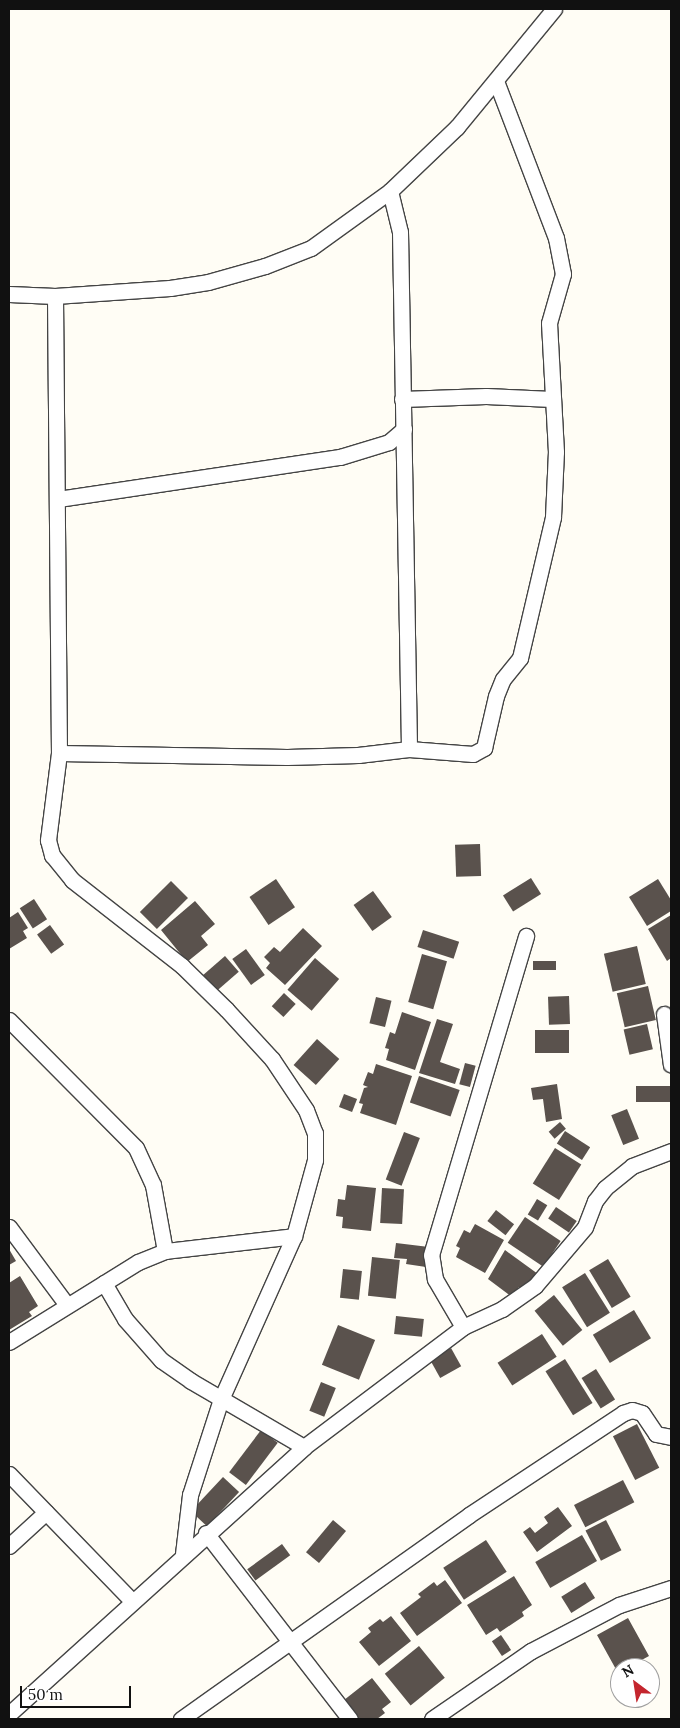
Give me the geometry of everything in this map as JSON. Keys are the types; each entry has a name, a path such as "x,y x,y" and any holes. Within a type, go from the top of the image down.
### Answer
{"street":[{"path":"9,294 56,296 170,288 208,282 265,266 312,248 390,191 456,128 554,9"},
{"path":"59,753 287,757 358,756 409,750 464,755 484,748 496,696 503,679 520,658 553,517 556,452 549,323 563,274 556,238 496,81"},
{"path":"390,191 400,232 409,750"},
{"path":"56,296 58,499 56,607 59,753 48,840 60,867 182,966 226,1008 272,1059 306,1110 315,1133 315,1160 294,1236 221,1399 190,1495 183,1554"},
{"path":"402,399 486,396 552,399"},
{"path":"58,499 340,457 389,442 404,429"},
{"path":"463,1328 435,1279 431,1255 526,936"},
{"path":"664,1014 671,1065"},
{"path":"9,1020 136,1148 152,1185 165,1251"},
{"path":"9,1714 206,1533 304,1447 463,1328 502,1309 535,1286 585,1227 595,1201 606,1188 632,1166 671,1152"},
{"path":"9,1227 67,1305"},
{"path":"9,1342 138,1262 165,1251 294,1236"},
{"path":"104,1283 143,1342 161,1360 221,1399 304,1447"},
{"path":"181,1719 469,1515 623,1413 632,1410 642,1413 656,1434 671,1437"},
{"path":"9,1474 132,1601"},
{"path":"9,1546 46,1512"},
{"path":"206,1533 350,1719"},
{"path":"432,1719 531,1652 619,1605 671,1588"}],"building":[{"path":"480,844 481,876 456,877 455,845"},
{"path":"531,878 541,894 513,912 503,895"},
{"path":"276,879 295,907 268,925 249,897"},
{"path":"658,879 671,900 671,911 647,926 629,897"},
{"path":"171,881 188,898 157,929 140,912"},
{"path":"373,891 392,917 372,931 354,905"},
{"path":"34,899 47,919 33,928 20,908"},
{"path":"195,901 215,924 201,936 208,945 187,962 161,930"},
{"path":"18,912 28,928 23,931 27,938 9,949 9,918"},
{"path":"671,915 671,958 667,961 648,929"},
{"path":"50,925 64,944 51,954 37,934"},
{"path":"303,928 322,946 285,985 266,968 270,963 264,957 274,947 280,952"},
{"path":"423,930 459,942 454,959 417,947"},
{"path":"637,946 646,984 613,992 604,954"},
{"path":"246,949 265,975 251,985 232,959"},
{"path":"422,954 447,961 433,1009 408,1002"},
{"path":"225,956 239,972 215,993 201,977"},
{"path":"315,958 339,979 312,1011 287,990"},
{"path":"533,961 556,961 556,970 533,970"},
{"path":"648,986 656,1020 625,1027 617,993"},
{"path":"284,993 296,1004 283,1017 272,1006"},
{"path":"569,996 570,1024 549,1025 548,997"},
{"path":"376,997 392,1001 385,1027 369,1023"},
{"path":"402,1012 431,1022 415,1070 386,1060 389,1049 385,1048 390,1032 395,1034"},
{"path":"437,1019 453,1024 440,1062 460,1069 455,1084 419,1073"},
{"path":"647,1024 653,1049 629,1055 624,1029"},
{"path":"535,1030 569,1030 569,1053 535,1053"},
{"path":"317,1039 339,1059 316,1085 294,1065"},
{"path":"465,1063 476,1066 470,1087 459,1084"},
{"path":"376,1064 412,1076 396,1125 360,1113 363,1104 359,1103 364,1088 368,1087 363,1085 368,1072 373,1074"},
{"path":"419,1076 460,1090 451,1116 410,1102"},
{"path":"557,1084 562,1119 546,1122 543,1099 533,1100 531,1088"},
{"path":"636,1086 671,1086 671,1102 636,1102"},
{"path":"344,1094 357,1099 352,1112 339,1107"},
{"path":"627,1109 639,1139 623,1145 611,1115"},
{"path":"560,1122 566,1129 555,1139 549,1132"},
{"path":"565,1131 590,1147 582,1160 557,1144"},
{"path":"404,1132 420,1138 402,1186 386,1180"},
{"path":"555,1148 581,1164 559,1200 533,1184"},
{"path":"347,1185 376,1188 371,1231 342,1228 343,1217 336,1216 338,1199 345,1200"},
{"path":"382,1188 404,1189 402,1224 380,1223"},
{"path":"537,1199 547,1205 538,1221 528,1214"},
{"path":"556,1207 577,1221 569,1233 548,1219"},
{"path":"496,1210 514,1224 506,1235 487,1221"},
{"path":"525,1217 561,1241 543,1267 508,1243"},
{"path":"475,1224 504,1240 485,1273 456,1257 460,1248 456,1246 464,1230 470,1233"},
{"path":"396,1243 429,1247 426,1267 406,1264 407,1259 394,1258"},
{"path":"9,1249 16,1261 9,1265"},
{"path":"505,1250 538,1274 525,1292 519,1287 512,1297 488,1279"},
{"path":"372,1257 400,1260 396,1299 368,1296"},
{"path":"608,1259 631,1297 612,1308 589,1270"},
{"path":"343,1269 362,1271 359,1300 340,1298"},
{"path":"585,1273 610,1313 587,1327 562,1287"},
{"path":"20,1276 38,1306 29,1312 32,1316 9,1330 9,1283"},
{"path":"554,1295 582,1330 563,1346 535,1311"},
{"path":"634,1310 651,1338 610,1363 593,1335"},
{"path":"396,1316 424,1319 422,1337 394,1334"},
{"path":"338,1325 375,1340 359,1380 322,1365"},
{"path":"542,1334 557,1357 512,1386 498,1363"},
{"path":"451,1348 461,1366 440,1378 430,1360"},
{"path":"565,1359 593,1403 573,1415 545,1371"},
{"path":"596,1369 615,1400 601,1409 582,1378"},
{"path":"321,1382 336,1388 324,1417 309,1411"},
{"path":"637,1424 659,1468 635,1480 613,1436"},
{"path":"261,1430 278,1443 246,1485 229,1472"},
{"path":"223,1477 239,1492 207,1526 191,1511"},
{"path":"623,1480 634,1502 585,1527 574,1505"},
{"path":"558,1507 572,1526 537,1552 523,1532 530,1527 535,1533 548,1523 544,1517"},
{"path":"333,1520 346,1531 319,1563 306,1552"},
{"path":"606,1520 621,1550 601,1561 586,1530"},
{"path":"582,1535 597,1561 550,1588 535,1562"},
{"path":"486,1540 507,1572 464,1600 443,1568"},
{"path":"282,1544 290,1555 255,1581 247,1569"},
{"path":"514,1576 532,1605 522,1612 524,1616 500,1632 497,1628 486,1635 467,1605"},
{"path":"445,1580 462,1603 417,1636 400,1613 421,1597 418,1594 434,1582 437,1586"},
{"path":"585,1582 595,1598 571,1613 561,1597"},
{"path":"391,1616 411,1641 379,1666 359,1642 371,1632 368,1628 380,1619 383,1622"},
{"path":"628,1618 649,1656 645,1658 610,1659 597,1635"},
{"path":"501,1635 511,1650 502,1656 492,1641"},
{"path":"419,1646 445,1678 411,1706 385,1674"},
{"path":"372,1678 391,1702 382,1709 385,1713 377,1719 351,1719 339,1704"}]}
